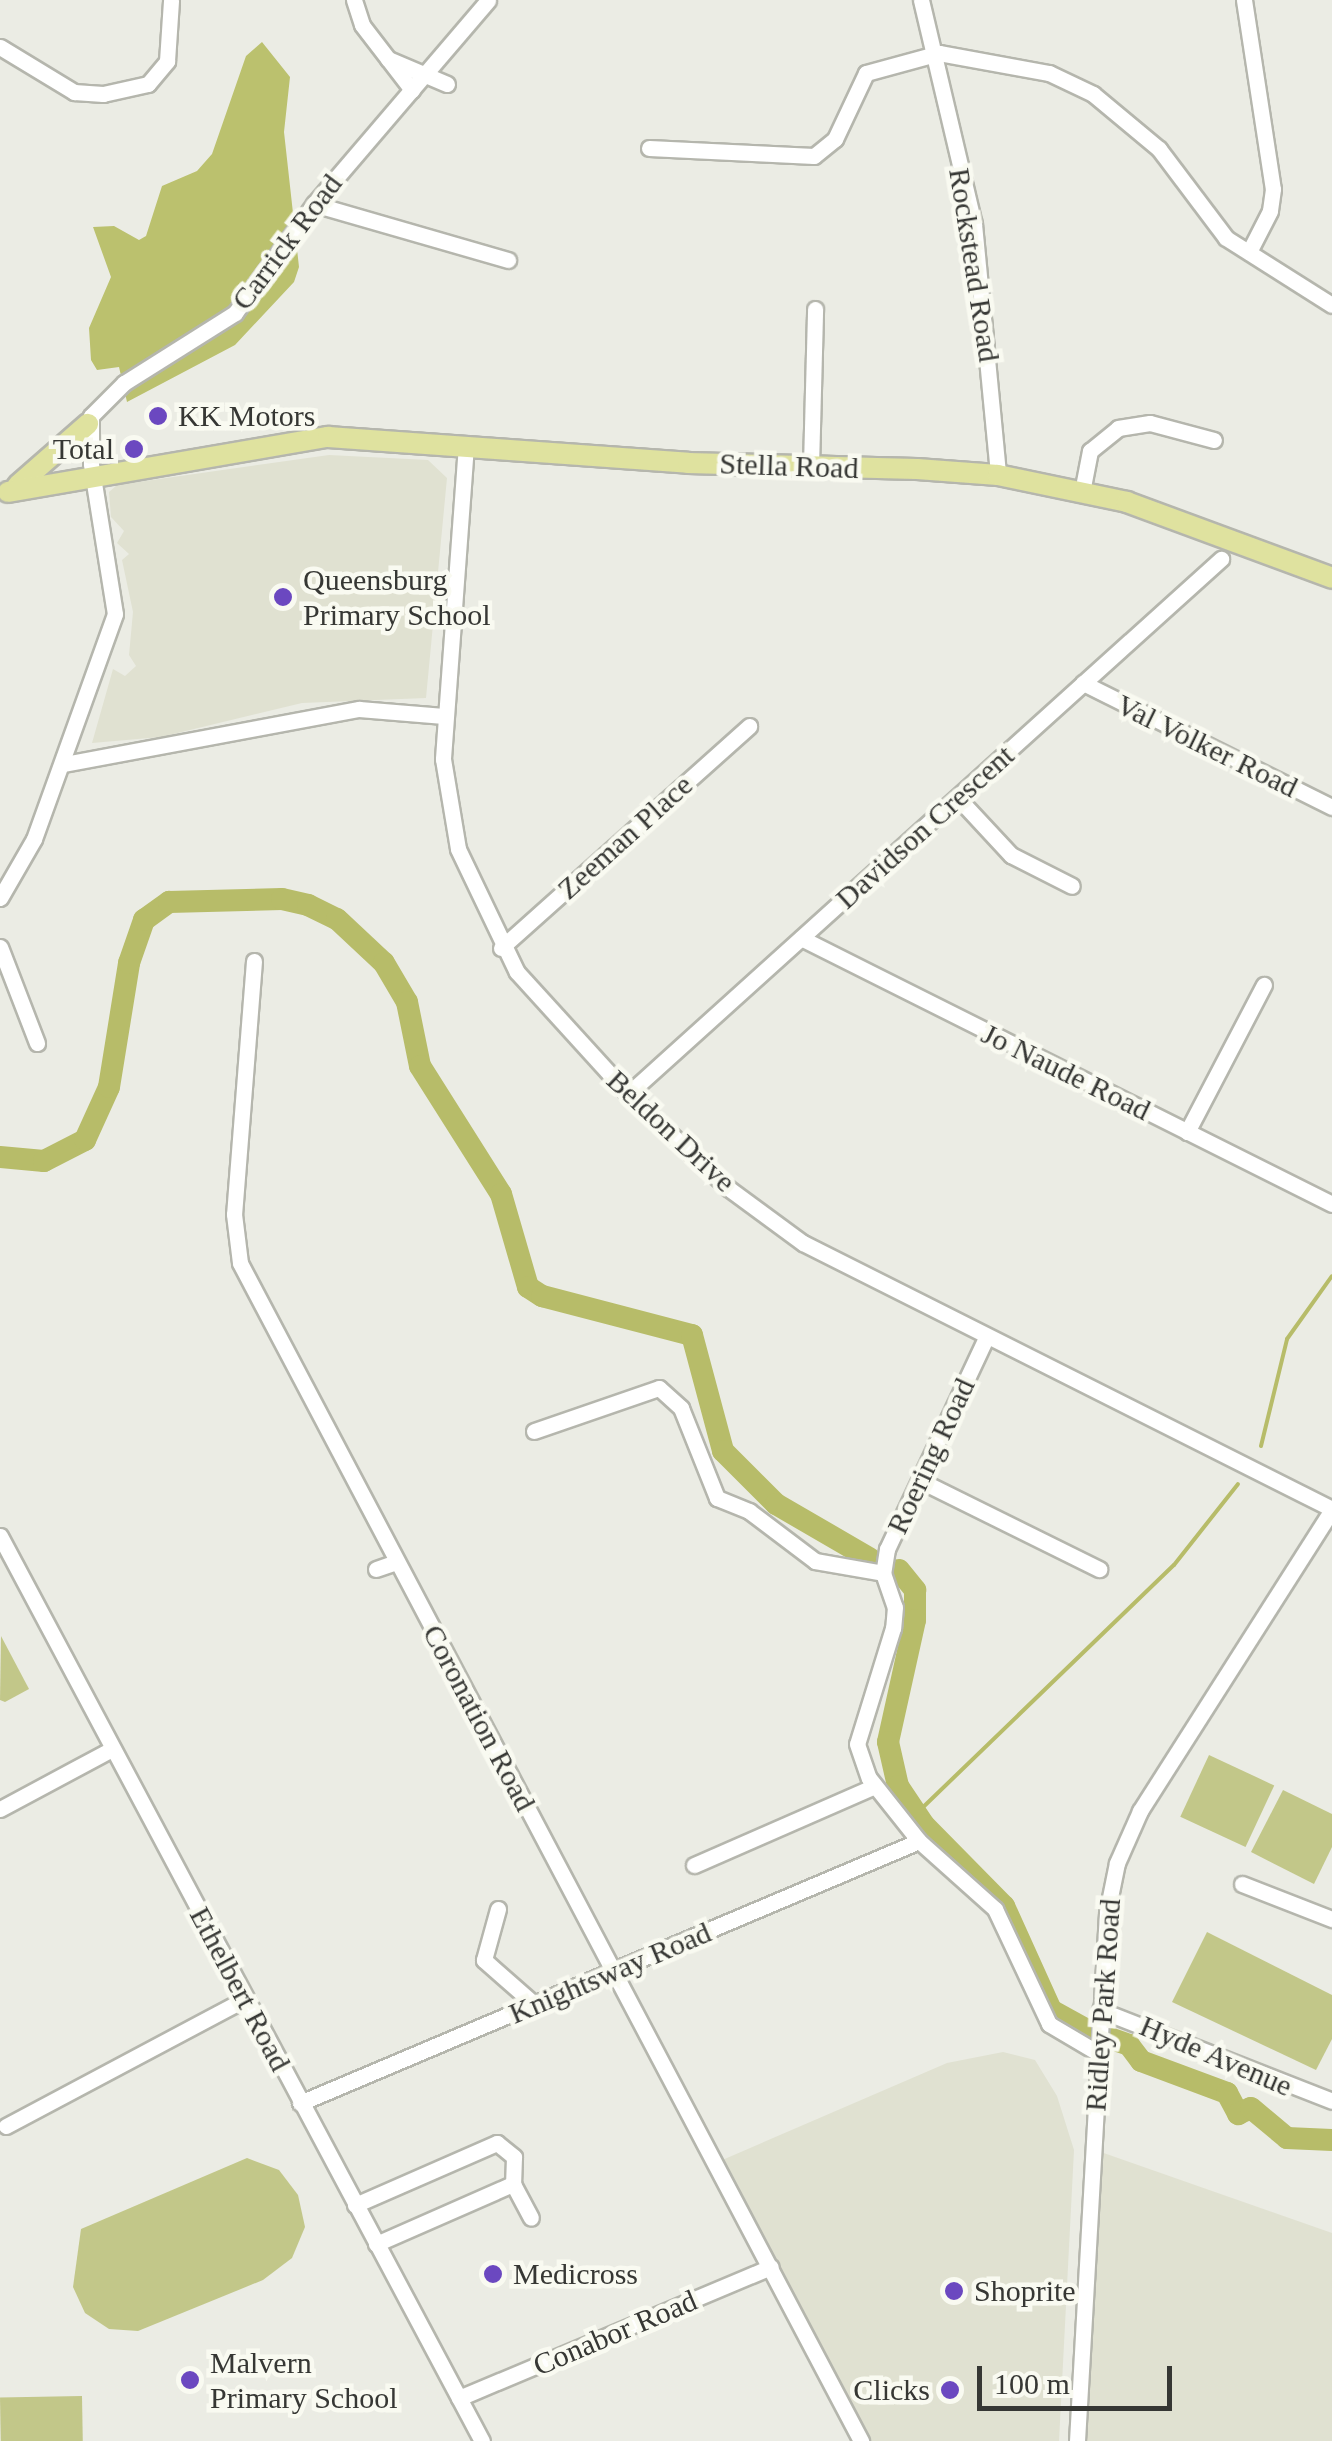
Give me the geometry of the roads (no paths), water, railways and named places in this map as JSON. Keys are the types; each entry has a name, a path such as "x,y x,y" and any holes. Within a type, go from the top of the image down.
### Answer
{"main road":[{"path":"9,490 88,424"},
{"name":"Stella Road","path":"9,490 92,469 328,437 998,475 1082,492 1203,526 1332,578"}],"street":[{"path":"0,47 74,92 103,94 148,84 168,61 172,0"},
{"path":"354,0 384,57 412,90"},
{"name":"Carrick Road","path":"88,424 101,402 124,384 235,313 314,204 488,0"},
{"name":"Rockstead Road","path":"920,0 930,56 974,224 998,475"},
{"path":"1244,0 1273,198 1249,252"},
{"path":"656,148 814,156 835,138 866,73 956,52 1078,84 1159,148 1218,230 1332,305"},
{"path":"384,57 448,84"},
{"path":"314,204 508,260"},
{"path":"811,466 815,309"},
{"path":"1082,492 1090,450 1118,428 1150,422 1214,440"},
{"path":"0,898 19,873 64,764 115,614 88,424"},
{"name":"Beldon Drive","path":"466,445 444,716 451,824 501,948 628,1094 728,1188 803,1243 985,1340 1332,1509"},
{"name":"Davidson Crescent","path":"628,1094 1220,559"},
{"name":"Val Volker Road","path":"1083,683 1332,807"},
{"path":"64,764 359,708 444,716"},
{"name":"Zeeman Place","path":"501,948 749,726"},
{"path":"958,798 1011,855 1072,886"},
{"name":"Jo Naude Road","path":"801,938 1332,1204"},
{"path":"0,947 37,1042"},
{"name":"Coronation Road","path":"254,961 234,1226 240,1263 269,1338 396,1562 861,2441"},
{"path":"1187,1132 1264,984"},
{"name":"Roering Road","path":"883,1574 888,1549 985,1340"},
{"path":"534,1431 659,1388 681,1408 717,1498 750,1511 814,1561 883,1574 894,1607 893,1628 857,1744 875,1786 919,1842 995,1909 1048,2024 1098,2053"},
{"path":"921,1481 1099,1569"},
{"name":"Ridley Park Road","path":"1078,2441 1106,1912 1127,1836 1332,1509"},
{"name":"Ethelbert Road","path":"0,1536 482,2441"},
{"path":"376,1570 396,1562"},
{"path":"412,1629 428,1622"},
{"path":"448,1659 434,1672 457,1677"},
{"path":"0,1809 112,1749"},
{"path":"694,1866 875,1786"},
{"name":"Knightsway Road","path":"300,2103 919,1842"},
{"path":"1242,1884 1332,1918"},
{"path":"498,1909 484,1960 535,2005"},
{"path":"6,2126 245,1999"},
{"name":"Hyde Avenue","path":"1100,2010 1332,2100"},
{"path":"355,2205 497,2143 511,2150 513,2184 532,2218"},
{"path":"376,2244 513,2184"},
{"name":"Conabor Road","path":"459,2398 770,2267"}],"waterway":[{"path":"0,1157 44,1161 85,1140 109,1087 129,963 144,920 169,902 282,899 308,905 337,919 384,963 407,1002 420,1066 501,1194 528,1287 542,1296 692,1335 723,1451 776,1504 869,1558"},
{"path":"1261,1446 1287,1339 1332,1276"},
{"path":"917,1813 1174,1565 1238,1484"},
{"path":"899,1570 915,1590 915,1620 888,1742 898,1786 924,1825 1004,1906 1051,2010 1087,2030"},
{"path":"1112,2039 1129,2045 1141,2061 1227,2093 1238,2114 1251,2108 1287,2138 1332,2140"}],"place":[{"name":"KK Motors","path":"158,416"},
{"name":"Total","path":"134,449"},
{"name":"Queensburg Primary School","path":"283,597"},
{"name":"Medicross","path":"493,2274"},
{"name":"Shoprite","path":"954,2291"},
{"name":"Malvern Primary School","path":"190,2380"},
{"name":"Clicks","path":"950,2390"}]}
